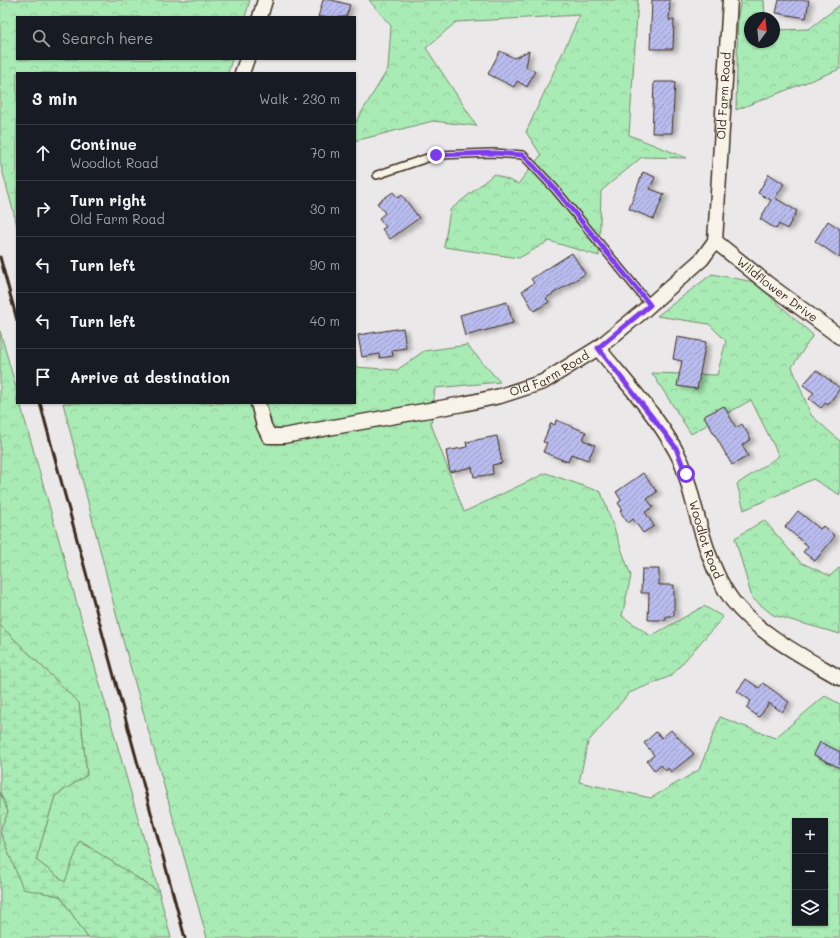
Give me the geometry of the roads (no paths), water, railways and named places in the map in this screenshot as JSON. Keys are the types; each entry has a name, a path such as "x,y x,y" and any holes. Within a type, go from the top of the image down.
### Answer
{"street":[{"path":"260,16 264,0"},
{"name":"Old Farm Road","path":"258,404 264,426 269,436 283,436 500,396 543,382 598,348 650,305 702,260 714,241 730,0"},
{"path":"242,72 247,60"},
{"name":"Wildflower Drive","path":"714,241 768,284 840,337"},
{"name":"Woodlot Road","path":"598,348 676,448 682,463 712,562 732,599 744,614 782,644 840,678"}],"lane":[{"path":"377,175 436,155 494,153 523,155 555,189 650,305"}],"railway":[{"path":"0,257 16,316"},
{"path":"40,404 185,938"}]}
